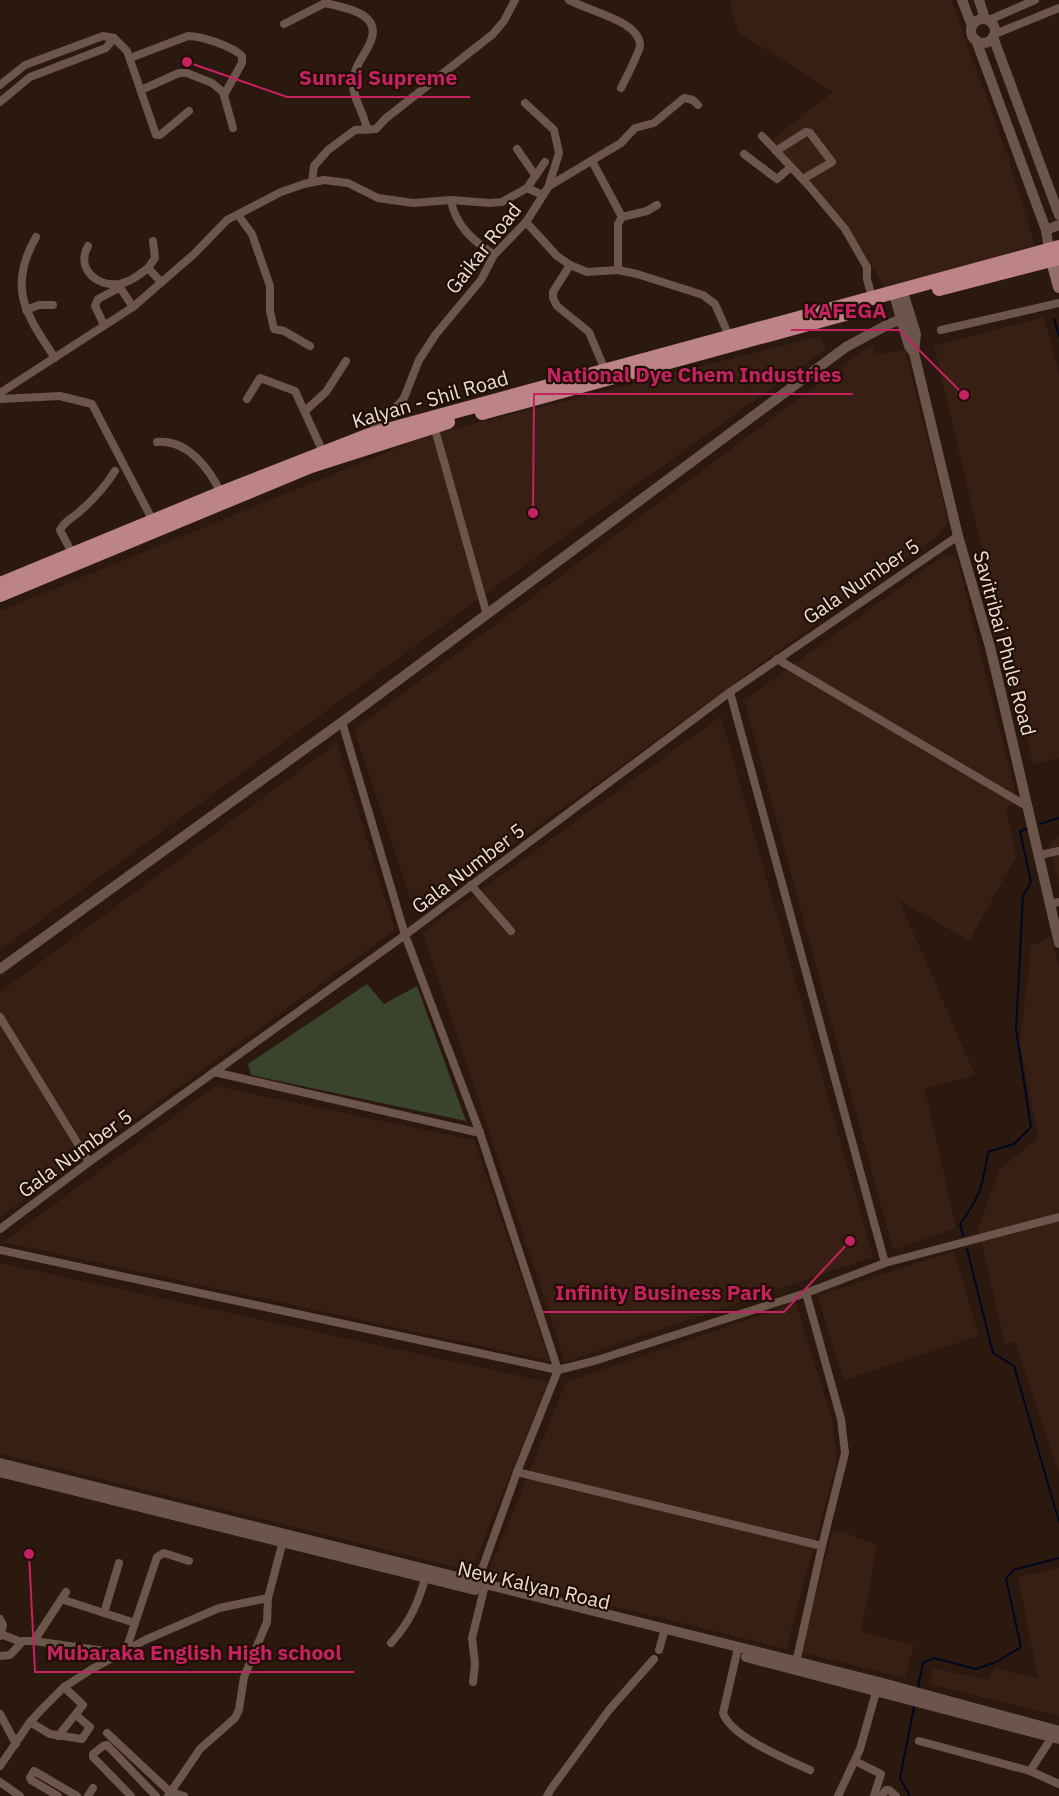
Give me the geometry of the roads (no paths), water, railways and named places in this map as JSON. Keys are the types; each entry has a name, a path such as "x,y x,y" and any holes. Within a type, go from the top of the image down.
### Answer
{"main road":[{"name":"Kalyan - Shil Road","path":"0,585 323,452 434,426 651,363 1056,251"},
{"path":"1056,251 1059,287"},
{"name":"Kalyan - Shil Road","path":"0,595 371,440 605,370 651,363 729,336 872,297 899,294"}],"street":[{"path":"0,393 133,307 194,254 227,220 281,192 312,182 314,165 328,150 355,130 371,130 493,34 504,21 515,0"},
{"path":"569,0 627,24 639,36 640,48 621,88"},
{"path":"962,0 972,26 972,34 1056,251"},
{"path":"979,0 987,19 994,26 994,36 1059,216"},
{"path":"972,26 978,20 987,19 1035,0"},
{"path":"284,24 325,3 359,13 371,21 374,33 354,70 352,85 371,130"},
{"path":"976,40 983,42 1059,8"},
{"path":"0,86 21,67 103,36 114,38 122,44 130,58 157,136 189,111"},
{"path":"130,58 188,36 197,36 234,50 242,56 242,63 224,95"},
{"path":"0,102 21,82 36,74 106,48 114,38"},
{"path":"31,63 36,74"},
{"path":"141,90 182,72 212,83 224,95 233,128"},
{"path":"13,73 21,82"},
{"path":"549,186 621,142 635,128 654,123 684,98 693,100 698,105"},
{"path":"525,103 554,130 559,153 549,186 543,195"},
{"path":"776,151 806,132 810,133 832,162 803,179"},
{"path":"762,136 803,179 845,229 867,267 867,279 872,297"},
{"path":"1016,149 1032,143"},
{"path":"517,149 535,175"},
{"path":"744,154 777,179 791,167"},
{"path":"592,161 622,217"},
{"path":"527,188 545,162"},
{"name":"Gaikar Road","path":"312,182 324,180 348,183 378,198 413,203 451,200 502,202 527,188 543,195 526,222 495,255 481,280 427,347 404,398 381,418 371,440"},
{"path":"451,200 453,210 472,240 495,255"},
{"path":"618,270 618,224 622,217 647,211 657,205"},
{"path":"238,215 252,234 270,286 274,329 284,331 310,345"},
{"path":"526,222 557,256 570,265 587,272 618,270 637,273 703,295 715,304 729,336"},
{"path":"1046,230 1059,225"},
{"path":"36,237 23,265 22,298 32,323 55,358"},
{"path":"88,246 84,263 91,275 99,281 110,284 130,281 148,268 155,258 153,241"},
{"path":"570,265 553,292 553,297 558,306 589,332 605,370"},
{"path":"148,268 161,282"},
{"path":"104,325 95,306 100,297 118,288 133,307"},
{"name":"Savitribai Phule Road","path":"899,294 906,318 909,346 914,353 957,536 990,647 1040,855 1055,903 1059,943"},
{"path":"941,330 1059,303"},
{"path":"26,310 39,305 53,305"},
{"path":"0,969 342,723 846,347 889,324 906,318"},
{"path":"305,411 326,392 346,361"},
{"path":"247,399 260,378 295,391 323,452"},
{"path":"0,399 60,396 92,404 153,521"},
{"path":"434,426 487,615"},
{"path":"157,442 167,441 191,452 214,478 221,493"},
{"path":"73,555 60,530 64,522 77,514 98,494 115,471"},
{"name":"Gala Number 5","path":"0,1229 89,1162 405,935 730,692 957,536"},
{"path":"777,658 1029,807"},
{"path":"730,692 885,1263"},
{"path":"342,723 405,935 480,1133 558,1370 517,1472 480,1587 471,1638 475,1664 473,1682"},
{"path":"1040,855 1059,851"},
{"path":"471,885 511,931"},
{"path":"0,1017 89,1162"},
{"path":"214,1072 480,1133"},
{"path":"0,1250 558,1370 594,1361 806,1293 885,1263 1059,1216"},
{"path":"796,1666 845,1453 841,1419 806,1293"},
{"path":"0,1462 80,1488"},
{"path":"0,1472 80,1488 542,1602"},
{"path":"517,1472 822,1546"},
{"path":"169,1794 200,1749 235,1718 239,1710 241,1684 267,1622 268,1598 284,1539"},
{"path":"123,1652 159,1555 164,1553 189,1561"},
{"path":"104,1613 119,1563"},
{"path":"391,1643 402,1631 418,1605 426,1574"},
{"path":"34,1641 64,1596 135,1623"},
{"path":"1,1764 30,1722 64,1687 144,1640 219,1608 268,1598"},
{"name":"New Kalyan Road","path":"542,1602 560,1603 664,1632"},
{"name":"New Kalyan Road","path":"542,1602 1006,1720 1057,1736"},
{"path":"0,1619 3,1623 0,1635 21,1642 34,1641 123,1652"},
{"path":"548,1796 550,1789 609,1710 657,1654 664,1632"},
{"path":"0,1656 10,1655 21,1642"},
{"path":"737,1651 723,1713 725,1720 738,1732 810,1770"},
{"path":"58,1736 83,1705 64,1687"},
{"path":"838,1796 855,1761 878,1687"},
{"path":"0,1714 16,1744"},
{"path":"30,1722 46,1733 82,1739 90,1727 76,1715"},
{"path":"107,1733 169,1794 184,1796"},
{"path":"1030,1771 1057,1736"},
{"path":"919,1742 1030,1771 1059,1784"},
{"path":"131,1796 93,1757 93,1754 103,1746 107,1745 156,1796"},
{"path":"855,1761 881,1774 874,1796"},
{"path":"58,1796 30,1780 34,1771 77,1796"},
{"path":"0,1782 20,1796"},
{"path":"881,1796 889,1790 896,1796"}],"waterway":[{"path":"1054,319 1059,336"},
{"path":"1040,824 1059,818"},
{"path":"963,1236 960,1224 980,1190 988,1152 1014,1144 1031,1127 1016,1030 1023,896 1031,882 1020,831 1027,829"},
{"path":"967,1249 993,1353 1014,1366 1059,1522"},
{"path":"918,1688 923,1663 934,1658 976,1669 996,1662 1021,1647 1006,1579 1013,1570 1059,1558"},
{"path":"910,1796 900,1778 914,1707"}],"place":[{"name":"Sunraj Supreme","path":"187,62"},
{"name":"KAFEGA","path":"964,395"},
{"name":"National Dye Chem Industries","path":"533,513"},
{"name":"Infinity Business Park","path":"850,1241"},
{"name":"Mubaraka English High school","path":"29,1554"}]}
